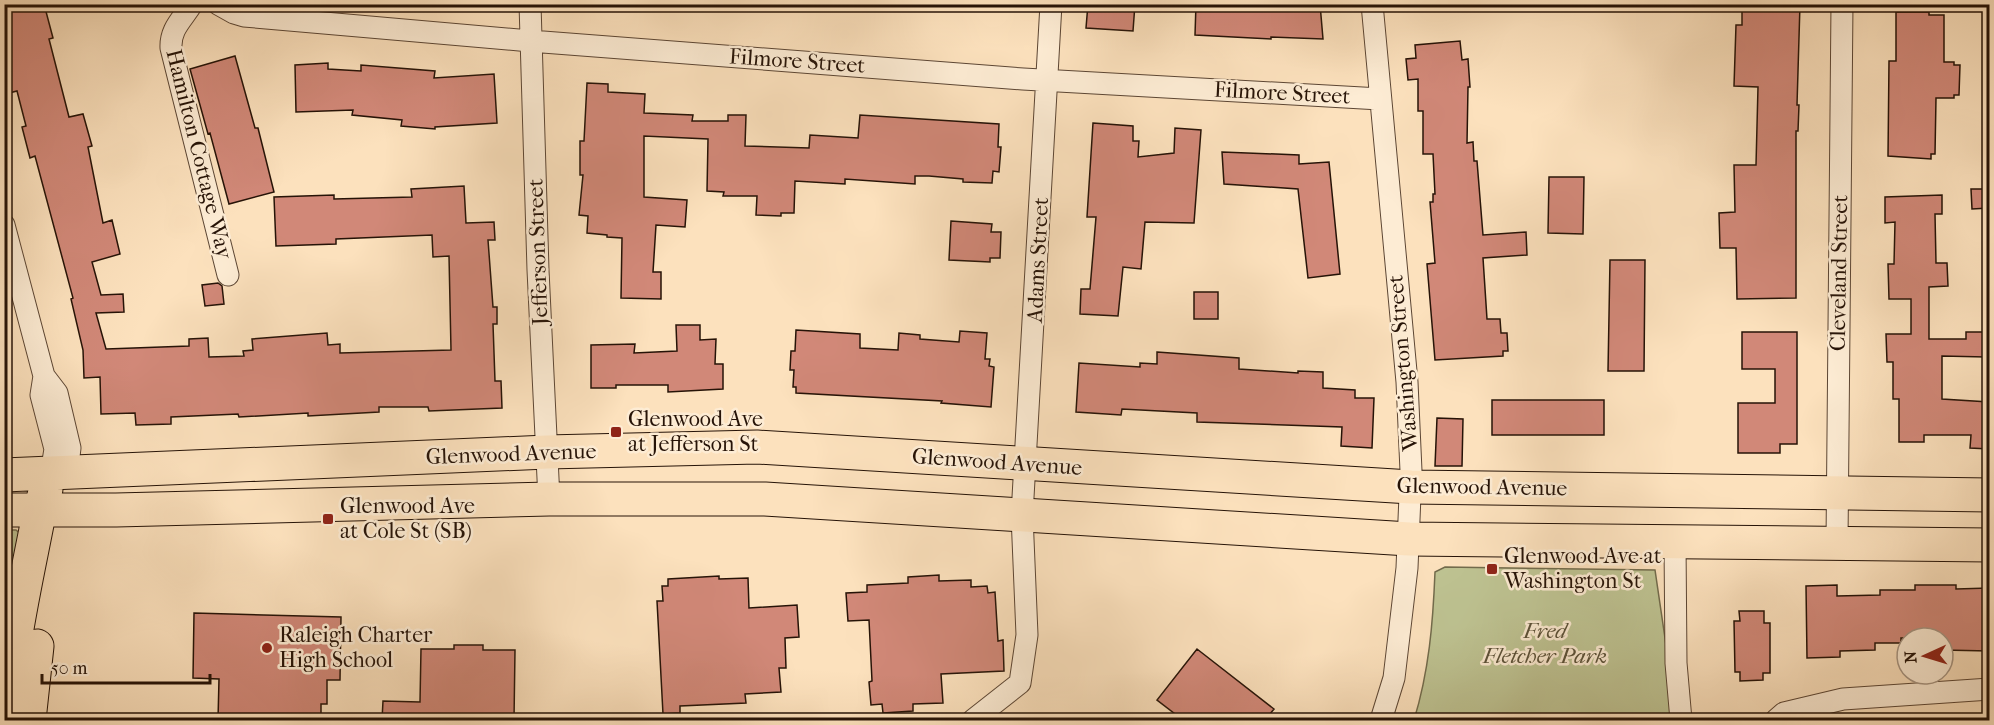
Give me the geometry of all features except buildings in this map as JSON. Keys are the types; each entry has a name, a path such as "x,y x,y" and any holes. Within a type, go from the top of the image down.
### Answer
{"main road":[{"name":"Glenwood Avenue","path":"4,475 547,452 757,447 1411,487 1989,495"},
{"path":"6,698 59,474"},
{"name":"Glenwood Avenue","path":"4,510 549,500 765,499 1409,539 1989,545"},
{"path":"29,720 50,509"}],"street":[{"name":"Hamilton Cottage Way","path":"192,4 175,26 171,37 171,48 228,275"},
{"name":"Filmore Street","path":"218,4 244,16 530,41 1047,80 1380,99"},
{"name":"Jefferson Street","path":"530,4 549,500"},
{"name":"Adams Street","path":"973,720 1020,683 1027,635 1022,515 1052,4"},
{"name":"Washington Street","path":"1372,4 1407,382 1411,487 1409,539 1394,678 1381,720"},
{"name":"Cleveland Street","path":"1837,542 1842,4"},
{"path":"4,225 44,376 57,393 70,448 59,474"},
{"path":"1675,542 1676,663 1681,720"},
{"path":"1776,720 1784,713 1843,699 1989,689"}],"green space":[{"path":"5,530 16,530 25,538 5,615"},
{"name":"Fred Fletcher Park","path":"1445,567 1655,570 1677,720 1414,720 1429,647 1435,572"}],"place":[{"name":"Glenwood Ave at Jefferson St","path":"616,432"},
{"name":"Glenwood Ave at Cole St (SB)","path":"328,519"},
{"name":"Glenwood Ave at Washington St","path":"1492,569"},
{"name":"Raleigh Charter High School","path":"267,648"}]}
